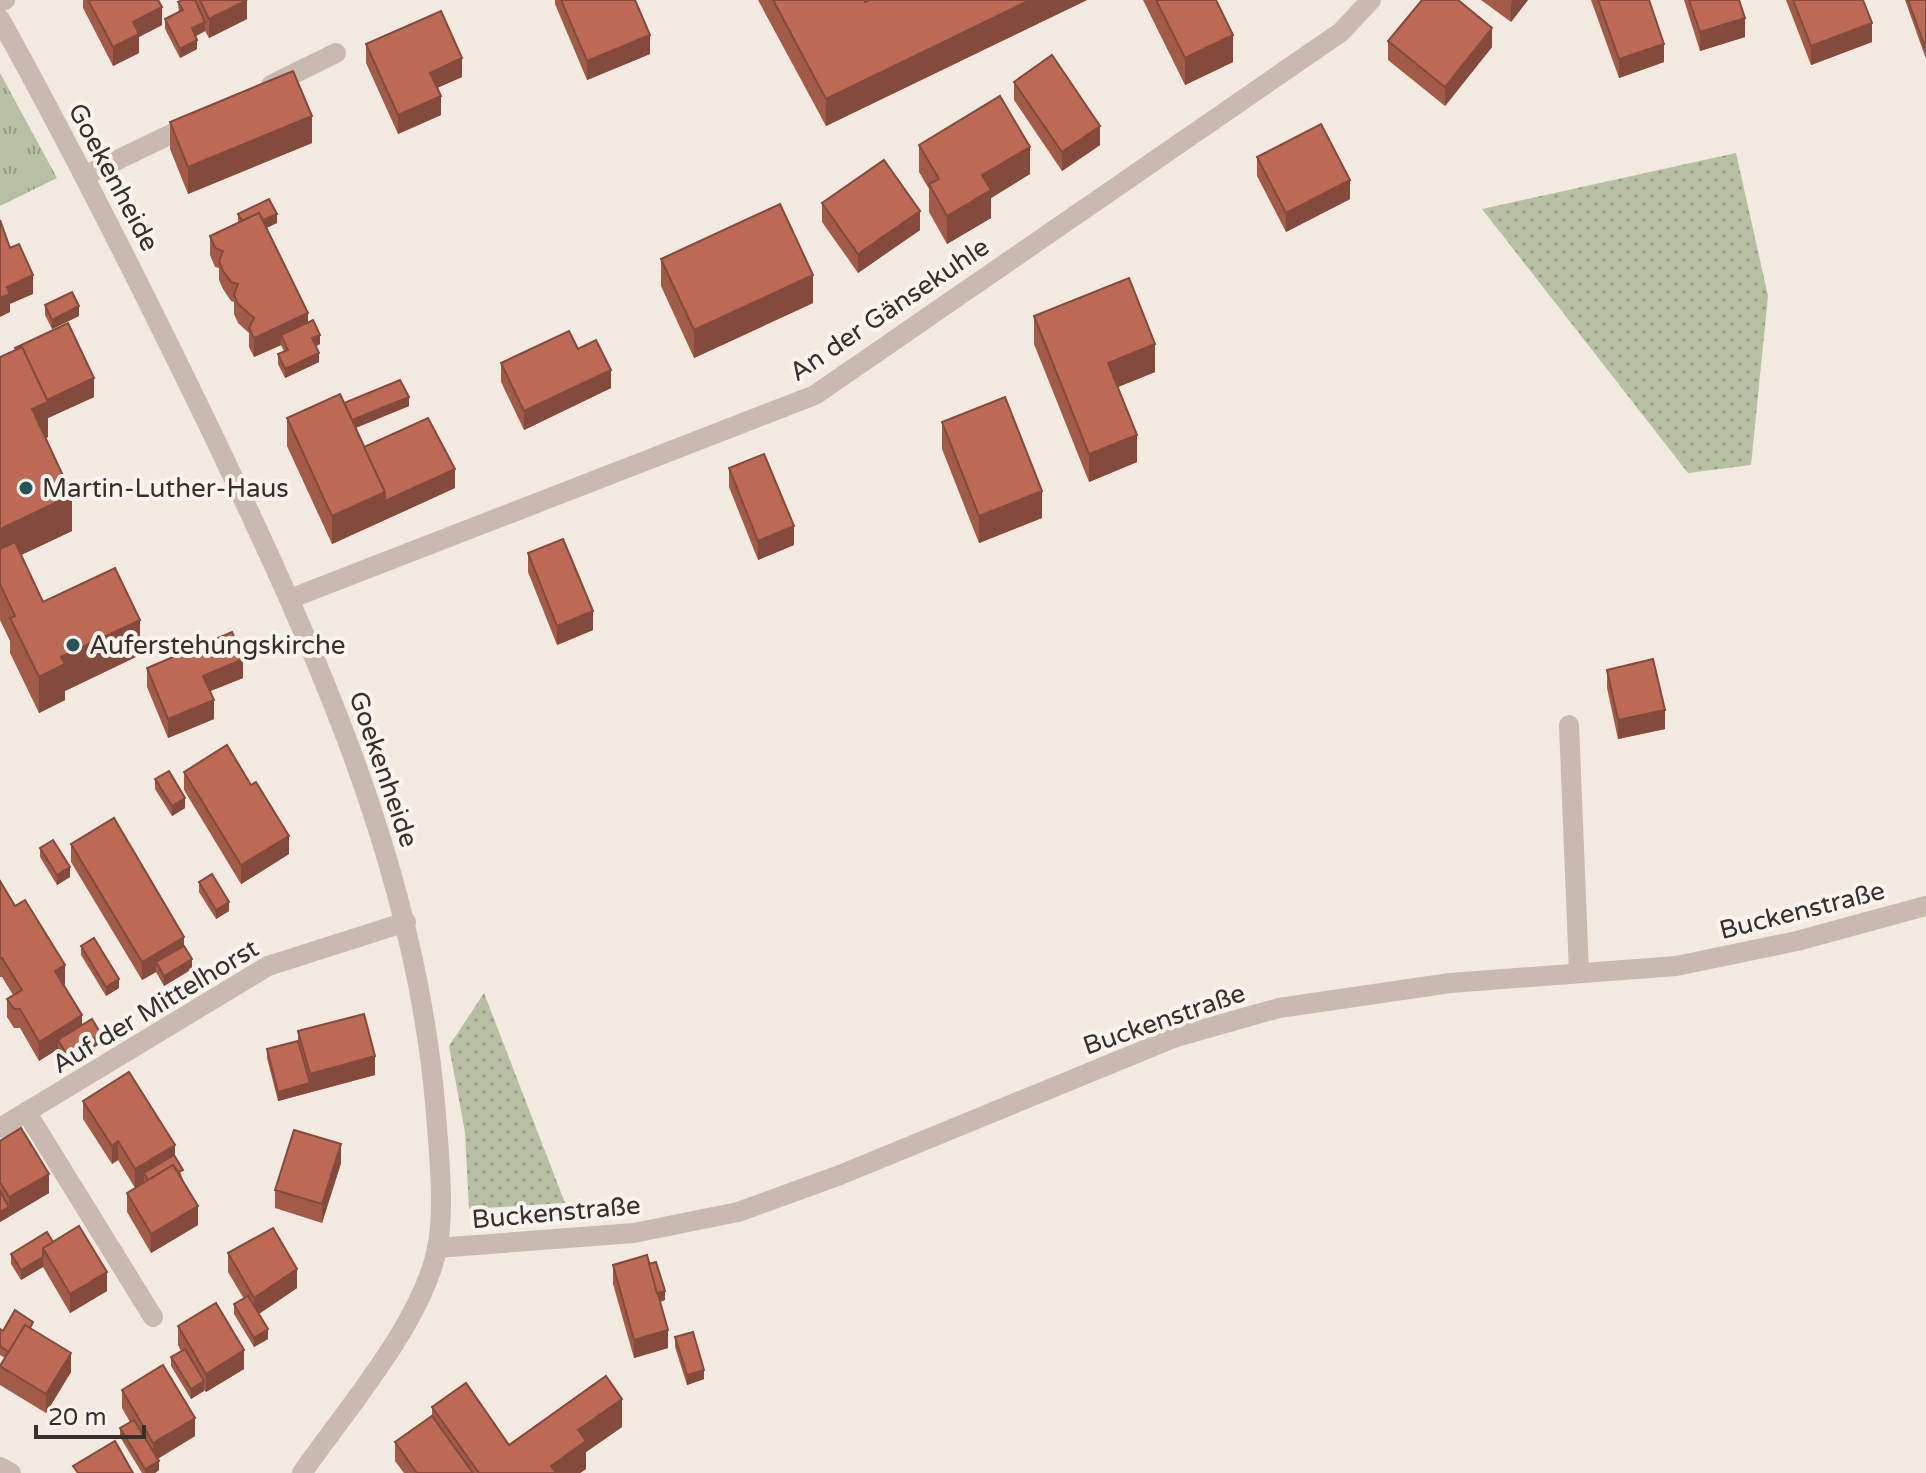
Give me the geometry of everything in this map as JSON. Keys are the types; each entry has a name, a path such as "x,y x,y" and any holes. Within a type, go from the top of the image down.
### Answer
{"street":[{"name":"An der Gänsekuhle","path":"292,598 815,395 1341,32 1371,0"},
{"name":"Goekenheide","path":"0,19 144,290 292,598 357,758 406,922 432,1062 439,1160 437,1248 422,1292 404,1327 302,1473"},
{"path":"252,94 336,53"},
{"path":"84,176 210,115"},
{"path":"1569,725 1579,972"},
{"name":"Buckenstraße","path":"437,1248 634,1233 738,1212 840,1175 1176,1037 1279,1008 1450,983 1676,966 1797,941 1926,906"},
{"name":"Auf der Mittelhorst","path":"0,1128 268,966 406,922"},
{"path":"27,1113 153,1317"},
{"path":"0,1467 11,1473"}],"green space":[{"path":"0,73 57,178 0,206"},
{"path":"1736,153 1768,296 1751,465 1688,473 1482,209"},
{"path":"484,993 565,1203 469,1209 465,1132 449,1046"}],"building":[{"path":"88,0 158,0 162,7 133,22 139,34 113,47"},
{"path":"195,0 205,22 192,28 197,40 180,49 165,19 183,10 178,2"},
{"path":"200,0 247,0 209,19"},
{"path":"561,0 635,0 650,35 587,61"},
{"path":"773,0 865,2 1030,0 826,99"},
{"path":"1156,0 1216,0 1233,35 1185,58"},
{"path":"1422,0 1458,0 1492,28 1445,87 1388,41"},
{"path":"1598,0 1649,0 1664,44 1619,59"},
{"path":"1689,0 1739,0 1745,18 1700,32"},
{"path":"1793,0 1863,0 1872,23 1811,46"},
{"path":"1908,0 1926,0 1926,50"},
{"path":"441,11 462,58 430,73 441,96 398,115 366,44"},
{"path":"1052,55 1100,126 1062,152 1014,82"},
{"path":"293,71 312,116 188,167 170,122"},
{"path":"1000,96 1030,147 982,175 991,190 947,216 929,184 939,179 919,145"},
{"path":"1321,124 1350,180 1286,213 1257,157"},
{"path":"884,160 920,211 858,254 822,203"},
{"path":"269,199 277,214 263,220 259,213 242,221 238,214"},
{"path":"780,204 813,275 694,330 661,259"},
{"path":"259,213 308,313 254,338 249,328 254,318 238,304 234,295 238,284 231,282 223,271 219,261 223,251 215,248 210,236"},
{"path":"0,220 10,248 19,244 33,275 7,287 10,294 0,298"},
{"path":"1129,278 1155,344 1108,363 1137,435 1089,454 1034,316"},
{"path":"72,292 79,306 52,320 45,305"},
{"path":"313,320 320,335 312,338 319,353 285,369 278,354 288,350 281,335"},
{"path":"68,323 94,378 47,400 22,347 15,348"},
{"path":"569,331 578,349 596,340 611,370 524,411 501,363"},
{"name":"Martin-Luther-Haus","path":"22,347 48,402 32,409 72,495 0,529 0,357"},
{"path":"400,380 409,397 352,420 344,403"},
{"path":"340,394 385,492 332,516 287,418"},
{"path":"1005,397 1042,491 979,516 942,422"},
{"path":"428,418 455,469 385,501 385,492 364,447"},
{"path":"764,454 794,526 758,541 729,468"},
{"path":"563,539 593,611 557,626 528,553"},
{"path":"15,542 43,602 115,568 140,620 61,657 65,664 39,677 10,618 15,616 0,584 0,549"},
{"path":"232,632 243,659 203,676 214,700 168,719 147,668"},
{"path":"1653,659 1665,710 1618,720 1607,670"},
{"path":"227,745 251,785 256,782 289,836 241,865 184,772"},
{"path":"169,771 185,798 172,806 155,779"},
{"path":"114,818 184,937 142,962 71,844"},
{"path":"53,840 70,867 57,875 40,848"},
{"path":"212,874 229,902 216,910 199,882"},
{"path":"0,881 15,906 25,900 65,965 55,971 82,1015 39,1042 20,1009 14,1009 7,999 22,990 0,958"},
{"path":"94,938 119,979 106,987 81,946"},
{"path":"184,946 192,959 164,976 156,962"},
{"path":"364,1014 375,1056 310,1074 298,1031"},
{"path":"92,1019 101,1034 67,1055 58,1040"},
{"path":"298,1041 310,1083 278,1092 267,1049"},
{"path":"129,1072 175,1145 135,1169 118,1141 112,1146 83,1101"},
{"path":"21,1128 49,1174 9,1197 0,1182 0,1141"},
{"path":"294,1130 341,1144 322,1204 275,1190"},
{"path":"174,1155 183,1170 178,1172 173,1165 148,1180 144,1173"},
{"path":"173,1165 198,1206 151,1234 127,1193"},
{"path":"0,1191 9,1207 0,1212"},
{"path":"79,1226 107,1272 70,1294 43,1248"},
{"path":"273,1228 297,1269 254,1298 228,1253"},
{"path":"47,1232 53,1242 43,1248 43,1257 21,1270 11,1254"},
{"path":"647,1255 668,1330 634,1340 613,1265"},
{"path":"656,1262 665,1291 657,1293 649,1264"},
{"path":"248,1296 268,1329 254,1338 234,1304"},
{"path":"216,1303 244,1350 206,1374 178,1326"},
{"path":"15,1310 33,1322 30,1328 25,1325 9,1352 0,1346 0,1329 3,1331"},
{"path":"25,1325 71,1353 46,1394 0,1366"},
{"path":"693,1332 704,1370 687,1375 675,1337"},
{"path":"185,1349 204,1381 191,1389 171,1357"},
{"path":"163,1365 195,1418 153,1443 122,1390"},
{"path":"606,1376 622,1399 578,1430 586,1441 551,1466 556,1473 479,1473 432,1407 466,1383 509,1445"},
{"path":"432,1416 473,1473 417,1473 395,1442"},
{"path":"134,1420 159,1461 145,1469 120,1428"},
{"path":"115,1441 133,1473 78,1473 73,1466"}],"place":[{"name":"Martin-Luther-Haus","path":"26,488"},
{"name":"Auferstehungskirche","path":"73,645"}]}
